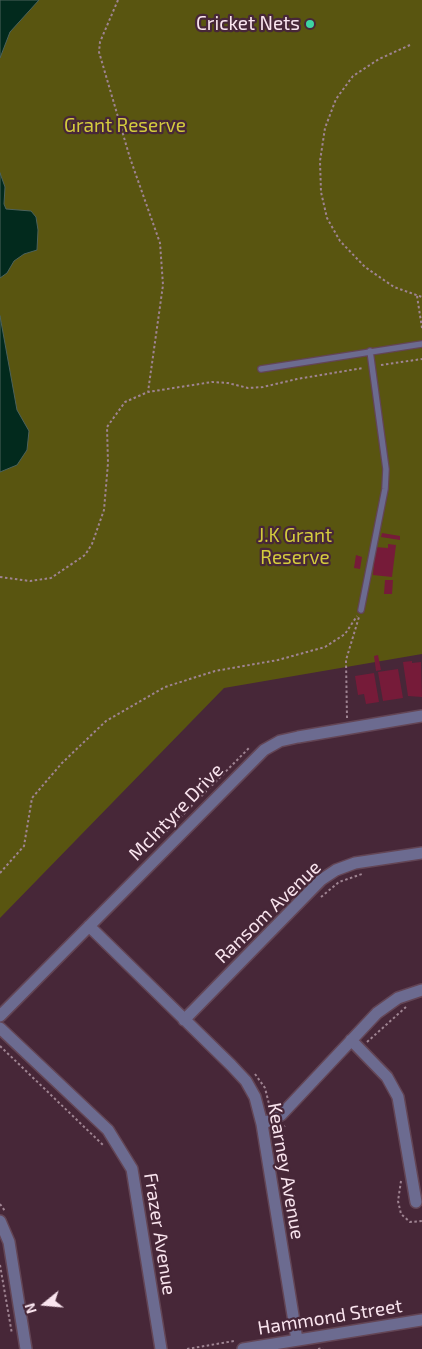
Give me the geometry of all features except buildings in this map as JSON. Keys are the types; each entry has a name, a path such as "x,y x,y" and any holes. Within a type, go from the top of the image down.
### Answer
{"street":[{"name":"McIntyre Drive","path":"0,1016 264,750 288,739 422,716"},
{"name":"Ransom Avenue","path":"184,1020 321,880 336,870 355,863 422,853"},
{"name":"Kearney Avenue","path":"89,926 246,1081 255,1097 267,1123 297,1340"},
{"path":"267,1123 281,1115 377,1013 398,998 422,990"},
{"name":"Frazer Avenue","path":"0,1028 108,1130 132,1169 161,1349"},
{"path":"351,1040 387,1077 398,1097 416,1202"},
{"path":"0,1221 9,1242 26,1349"},
{"name":"Hammond Street","path":"243,1349 422,1320"}],"lane":[{"path":"260,368 422,344"},
{"path":"361,610 386,476 384,445 370,352"}],"path":[{"path":"118,0 100,42 99,52 130,158 160,243 163,285 148,392"},
{"path":"410,45 379,59 353,76 336,98 326,128 320,161 321,192 327,218 340,241 365,267 394,287 422,297"},
{"path":"417,295 422,328"},
{"path":"0,577 30,581 51,578 85,555 92,544 104,510 108,463 107,427 125,402 148,392 212,382 228,383 248,388 263,387 297,379 422,359"},
{"path":"349,728 346,702 346,660 361,610"},
{"path":"0,873 24,846 32,798 62,763 106,721 165,687 216,671 278,660 325,647 345,634 361,610"},
{"path":"318,899 339,882 363,874"},
{"path":"360,1048 394,1016 409,1006"},
{"path":"0,1046 107,1148"},
{"path":"251,1070 265,1088 267,1123 274,1138 288,1123"},
{"path":"400,1178 398,1201 401,1214 410,1222 422,1221"},
{"path":"0,1265 12,1340"}],"green space":[{"path":"0,0 422,0 422,654 224,688 0,918"}],"shaded area":[{"path":"0,0 39,0 10,32 0,58"},
{"path":"0,173 5,187 4,204 6,209 31,211 36,217 38,230 37,250 24,254 14,261 7,273 0,278"},
{"path":"0,316 17,410 29,431 27,450 17,465 0,472"}],"place":[{"name":"Cricket Nets","path":"310,24"}],"park label":[{"name":"Grant Reserve","path":"125,126"},
{"name":"J.K Grant Reserve","path":"295,547"}]}
